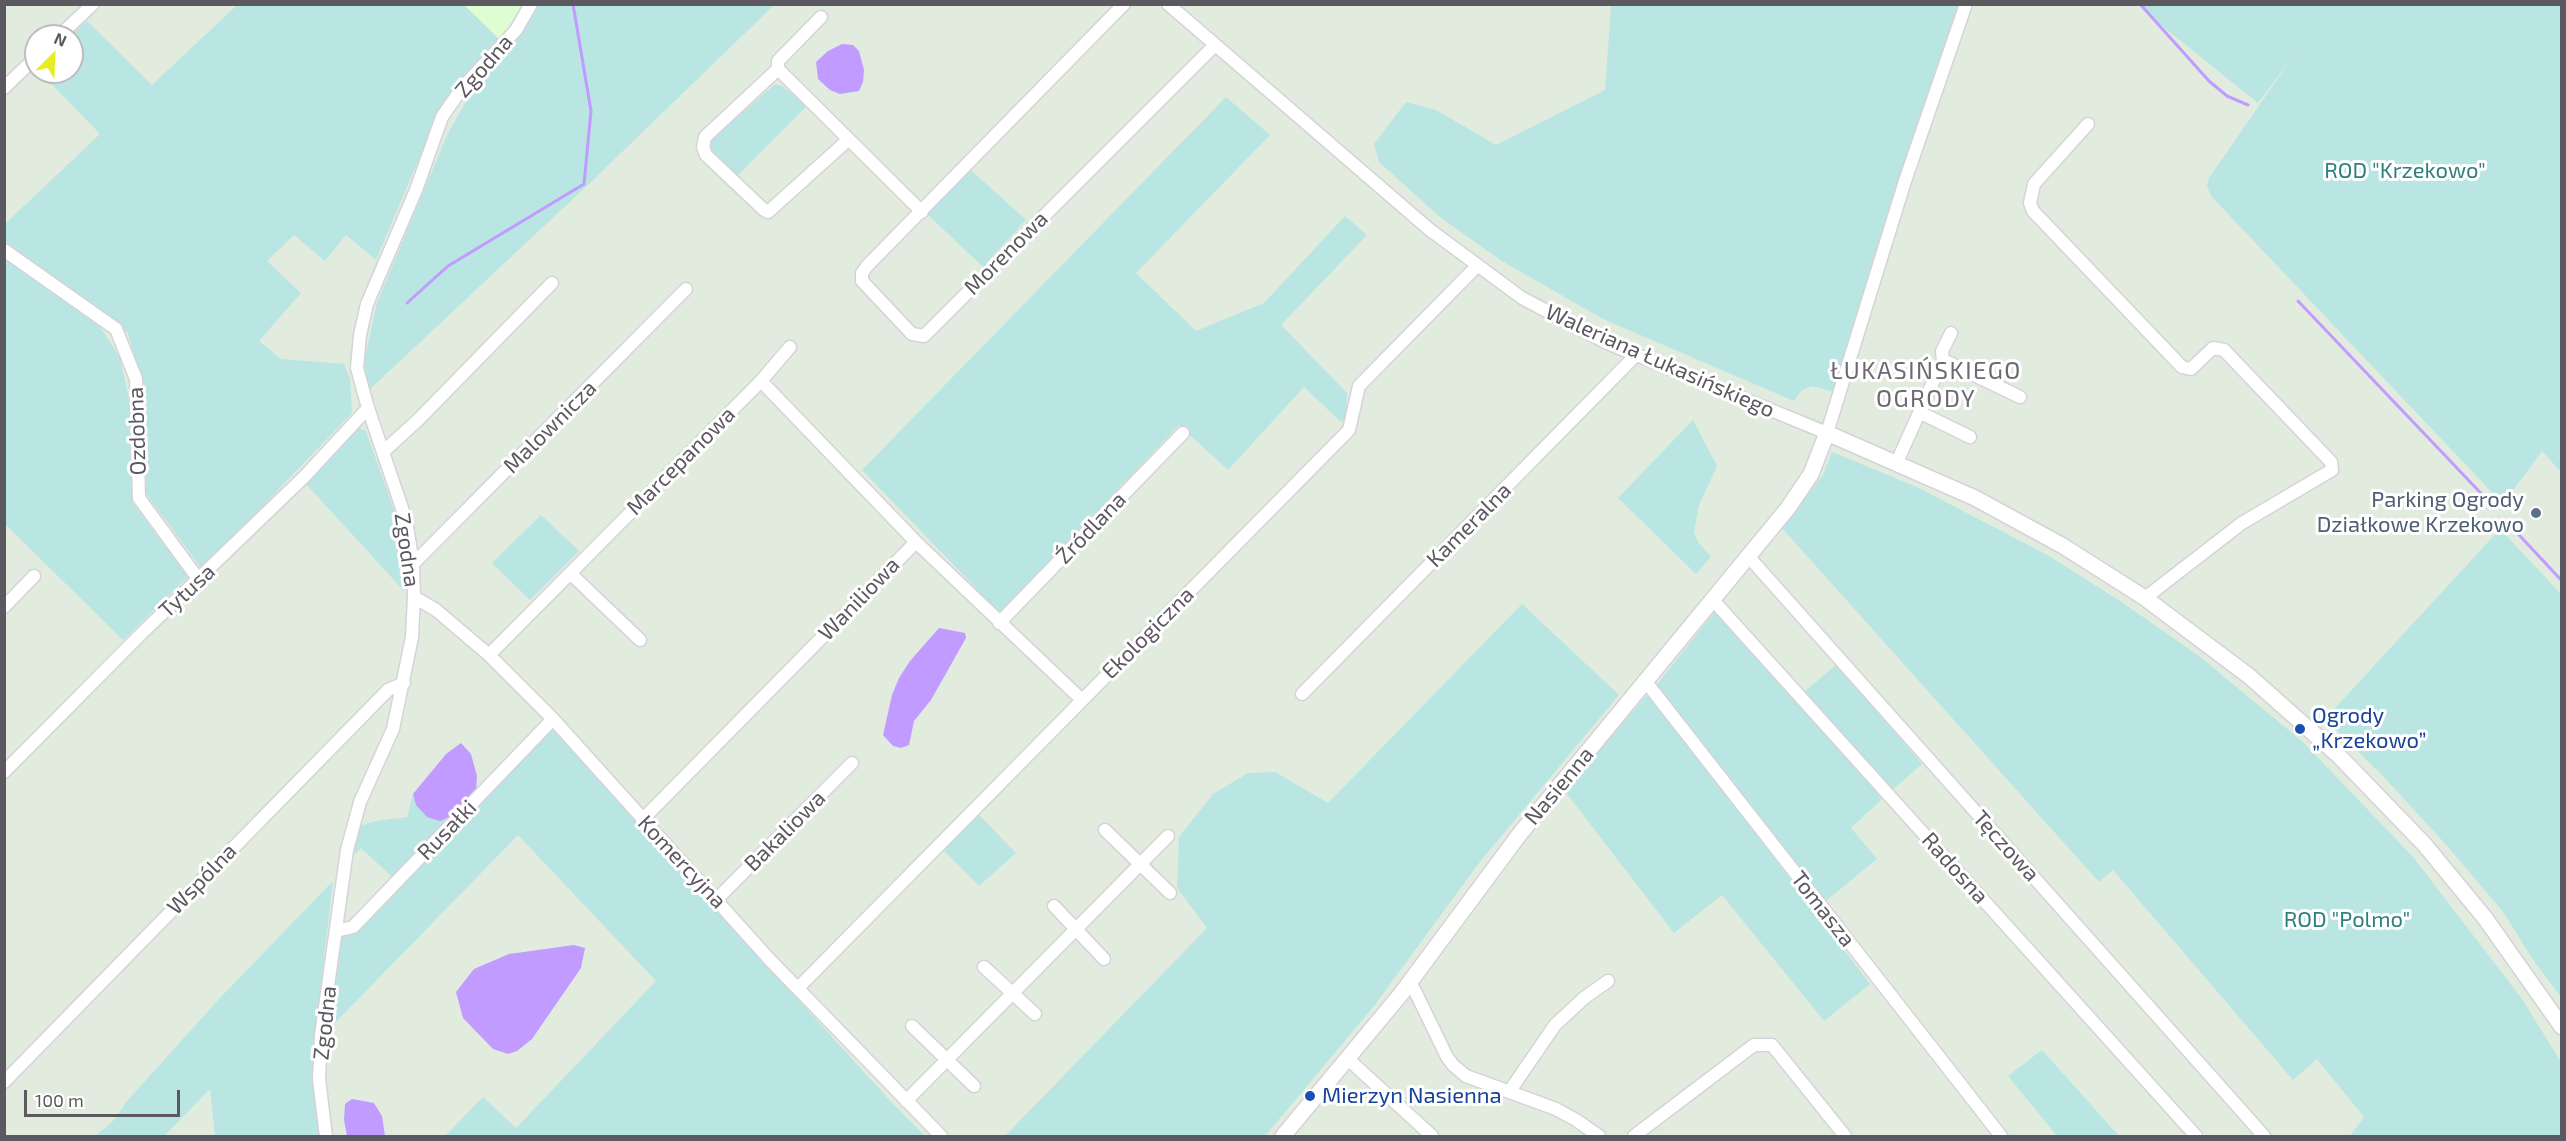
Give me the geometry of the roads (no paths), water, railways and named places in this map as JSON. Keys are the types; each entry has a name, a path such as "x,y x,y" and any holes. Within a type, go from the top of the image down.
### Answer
{"street":[{"path":"72,24 93,4"},
{"name":"Zgodna","path":"326,1137 320,1068 321,1036 336,931 354,821 393,729 404,683 412,637 414,597 413,564 403,510 368,408 357,368 360,335 367,304 416,190 442,117 462,88 516,30 531,4"},
{"name":"Morenowa","path":"1124,4 862,273 862,281 912,334 924,336 1215,45"},
{"name":"Waleriana Łukasińskiego","path":"1168,4 1430,230 1477,266 1543,311 1586,334 1636,356 1897,462 2011,516 2090,562 2207,643 2307,726 2376,793 2465,892 2562,1028"},
{"path":"1827,433 1905,181 1966,4"},
{"path":"821,17 778,61 778,69 922,212"},
{"path":"4,88 24,69"},
{"path":"778,69 705,137 703,147 706,155 768,212 848,140"},
{"path":"2088,124 2034,184 2030,203 2033,211 2182,367 2191,369 2213,348 2224,350 2331,462 2332,470 2242,523 2145,598"},
{"name":"Ozdobna","path":"4,250 116,329 136,379 139,498 199,580"},
{"name":"Ekologiczna","path":"798,988 1349,430 1359,386 1477,266"},
{"path":"383,452 418,420 552,284"},
{"name":"Malownicza","path":"413,564 686,289"},
{"path":"1897,462 1921,413 1943,360 1942,351 1951,333"},
{"name":"Marcepanowa","path":"489,655 761,381 790,347"},
{"name":"Kameralna","path":"1302,694 1636,356"},
{"path":"1943,360 2020,397"},
{"path":"761,381 916,542"},
{"name":"Tytusa","path":"4,772 141,634 304,477 368,408"},
{"path":"1921,413 1970,437"},
{"name":"Źródlana","path":"999,624 1183,433"},
{"name":"Nasienna","path":"1283,1137 1408,984 1507,849 1713,600 1806,483 1827,433"},
{"name":"Waniliowa","path":"642,820 916,542 999,624 1082,700"},
{"name":"Tęczowa","path":"1748,556 2264,1137"},
{"path":"570,573 640,640"},
{"path":"4,607 34,576"},
{"name":"Komercyjna","path":"414,597 436,610 489,655 553,719 642,820 941,1137"},
{"name":"Radosna","path":"1713,600 2196,1137"},
{"name":"Tomasza","path":"1646,682 2001,1137"},
{"name":"Wspólna","path":"4,1083 388,690 404,683"},
{"name":"Rusałki","path":"336,931 352,927 553,719"},
{"name":"Bakaliowa","path":"717,899 852,763"},
{"path":"1106,830 1170,893"},
{"path":"906,1101 1168,836"},
{"path":"1054,906 1104,959"},
{"path":"984,967 1035,1014"},
{"path":"1509,1092 1555,1025 1584,998 1608,981"},
{"path":"1408,984 1414,989 1453,1065 1466,1076 1556,1109 1599,1137"},
{"path":"912,1026 974,1086"},
{"path":"1634,1137 1754,1045 1772,1045 1845,1137"},
{"path":"1348,1059 1432,1137"}],"waterway":[{"path":"407,303 448,266 584,184 591,111 573,4"},
{"path":"2140,4 2209,81 2227,96 2248,105"},
{"path":"2298,301 2495,508"},
{"path":"2507,522 2562,581"}],"place":[{"name":"Parking Ogrody Działkowe Krzekowo","path":"2536,513"},
{"name":"Ogrody „Krzekowo”","path":"2300,729"},
{"name":"Mierzyn Nasienna","path":"1310,1096"}],"district":[{"name":"ŁUKASIŃSKIEGO OGRODY","path":"1926,385"}],"park label":[{"name":"ROD \"Krzekowo\"","path":"2405,171"},
{"name":"ROD \"Polmo\"","path":"2347,920"}]}
